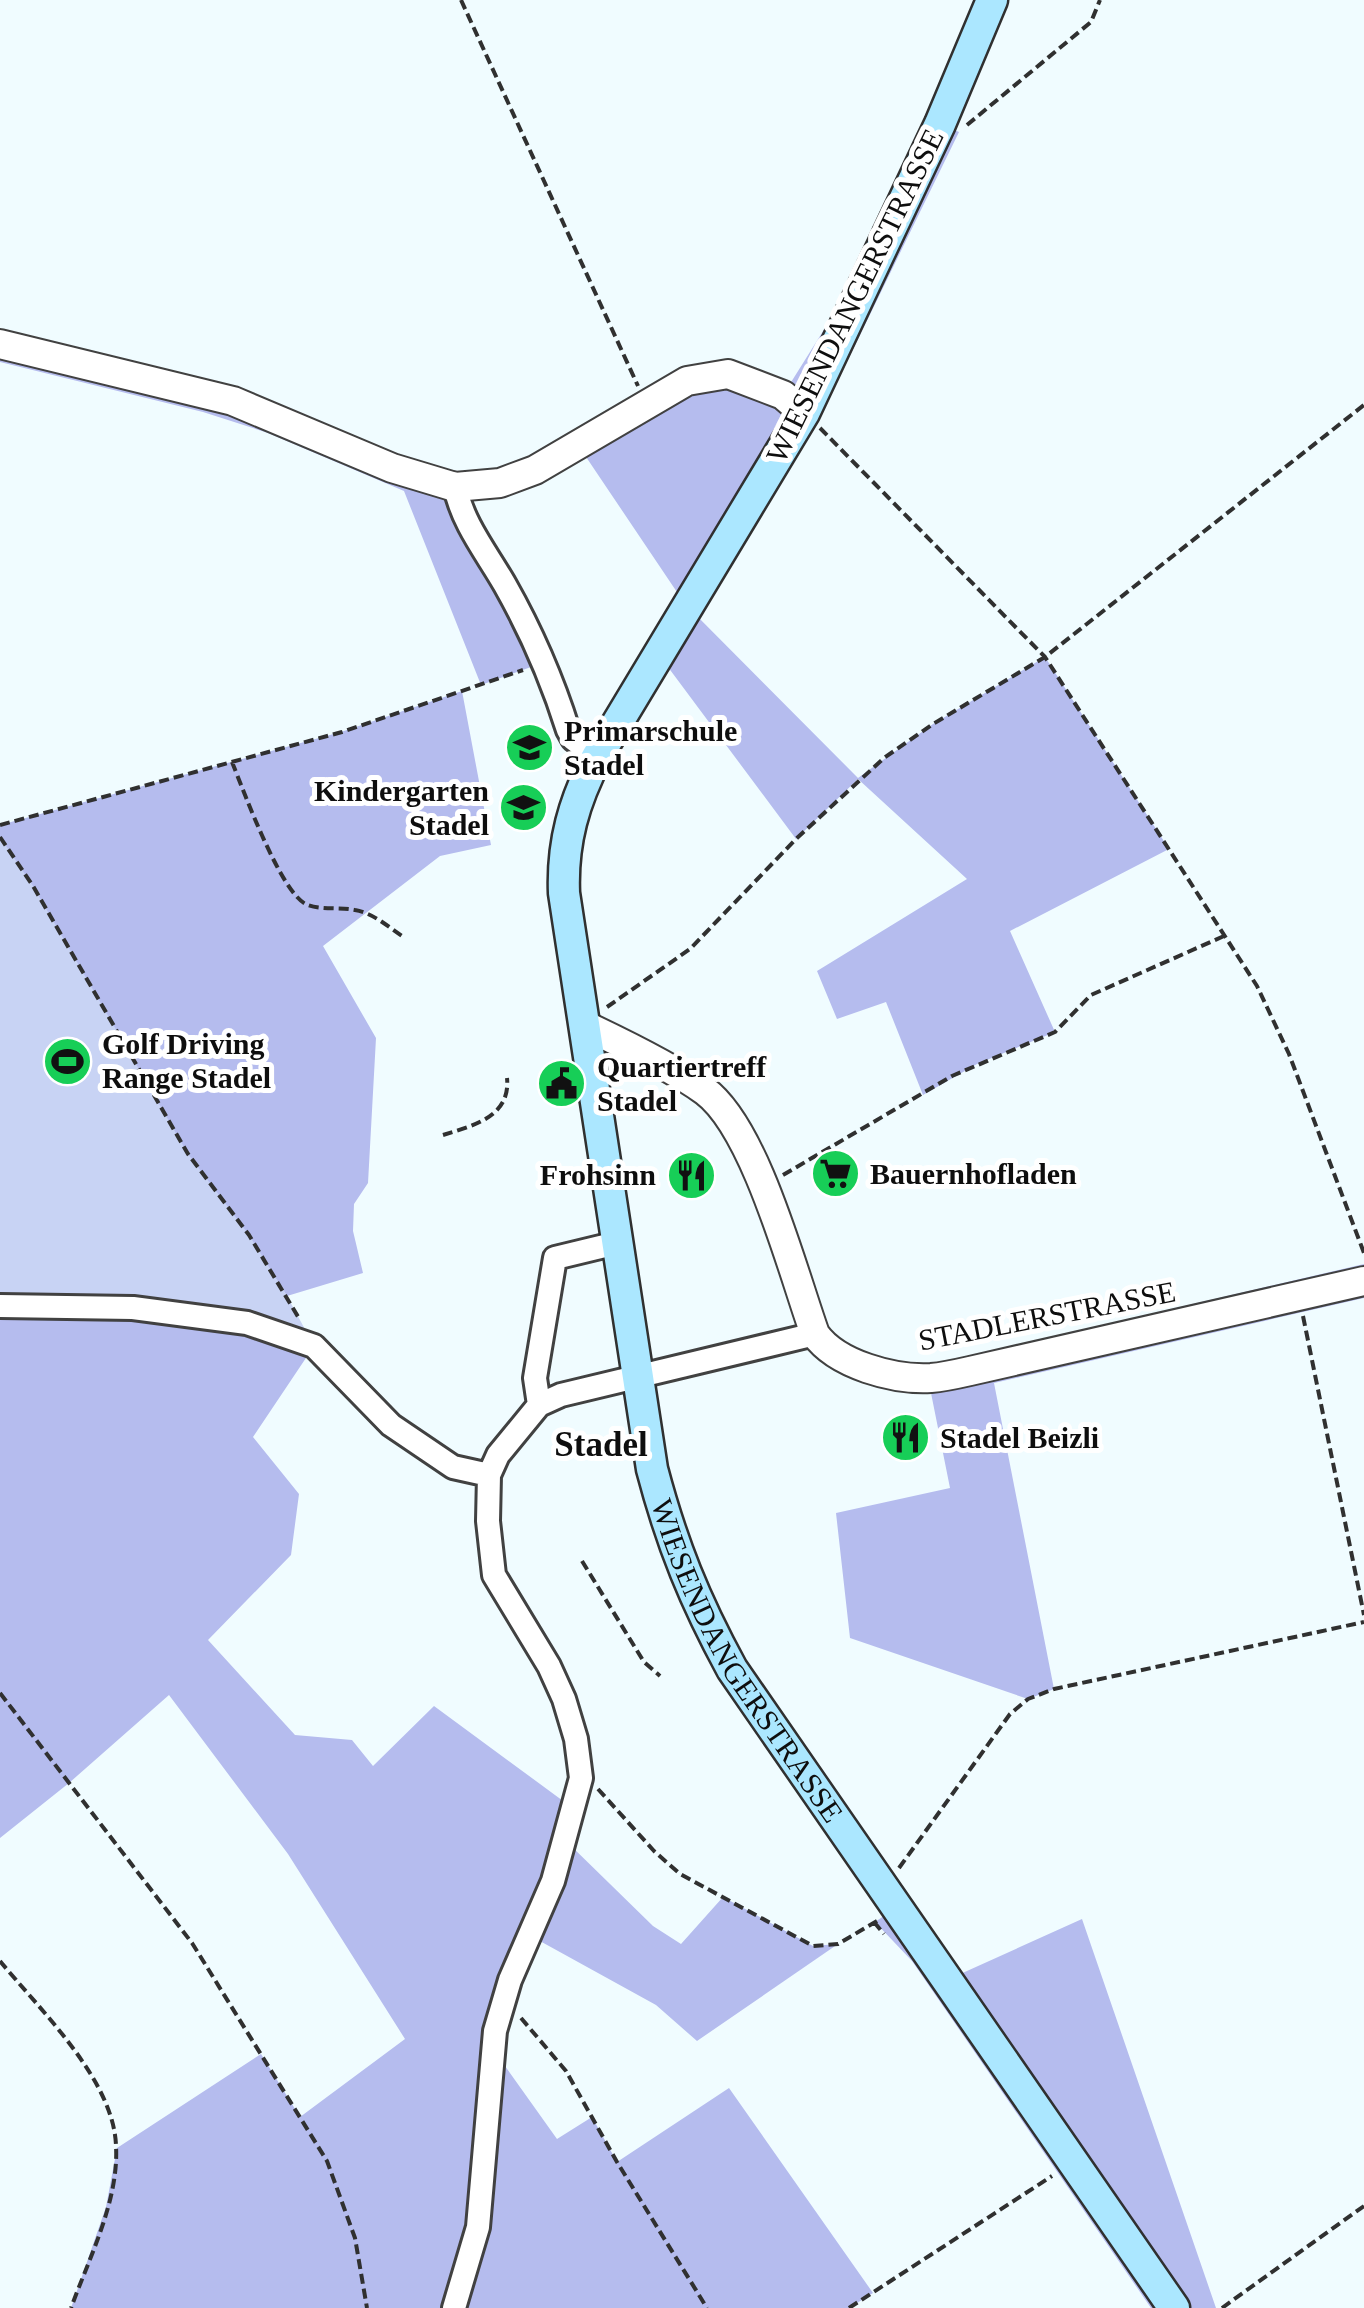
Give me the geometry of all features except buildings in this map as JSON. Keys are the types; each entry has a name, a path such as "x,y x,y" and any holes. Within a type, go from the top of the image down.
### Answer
{"main road":[{"name":"WIESENDANGERSTRASSE","path":"992,0 813,418 597,757 572,813 563,866 564,893 652,1470 670,1538 696,1604 732,1669 1174,2308"}],"street":[{"path":"0,344 234,401 392,468 456,487 500,483 535,470 686,382 728,374 783,395 813,418"},
{"path":"456,487 460,512 545,662 568,730 573,739 597,757"},
{"path":"454,2308 478,2228 496,2031 505,1999 554,1882 581,1771 564,1699 549,1666 494,1575 488,1521 489,1475 498,1455 539,1405 560,1395 814,1334 762,1185 725,1111 706,1092 584,1024"},
{"path":"539,1405 536,1378 555,1258 617,1243"},
{"name":"STADLERSTRASSE","path":"814,1334 826,1348 884,1373 928,1378 1364,1281"},
{"path":"0,1306 171,1311 248,1323 314,1346 391,1425 453,1467 489,1475"}],"path":[{"path":"460,0 646,404"},
{"path":"959,132 1090,22 1100,0"},
{"path":"584,1024 690,949 871,768 933,724 1045,657 1364,405"},
{"path":"813,418 1045,657 1257,986 1288,1054 1364,1253"},
{"path":"0,825 342,732 545,662"},
{"path":"232,762 265,842 299,900 308,906 356,910 402,936"},
{"path":"0,837 33,886 188,1154 249,1235 314,1346"},
{"path":"762,1185 952,1076 1055,1032 1092,995 1224,936"},
{"path":"443,1135 488,1121 504,1099 507,1078"},
{"path":"1298,1296 1364,1615"},
{"path":"582,1561 644,1662 660,1676"},
{"path":"900,1867 1010,1714 1028,1699 1364,1622"},
{"path":"0,1694 192,1943 327,2161 355,2238 367,2308"},
{"path":"612,1802 654,1852 680,1874 813,1946 838,1944 874,1922"},
{"path":"0,1961 90,2075 110,2113 116,2137 111,2190 71,2308"},
{"path":"505,1999 566,2071 707,2308"},
{"path":"849,2308 1073,2163"},
{"path":"1222,2308 1364,2206"}],"shaded area":[{"path":"940,124 959,132 820,417 804,413 688,607 858,778 933,724 1045,657 1169,849 1010,931 1055,1032 977,1064 923,1095 886,1002 837,1019 817,971 967,879 858,779 796,839 659,655 687,607 578,445 687,381 783,395 825,328 839,333"},
{"path":"0,344 117,372 455,487 545,662 481,685 404,491 268,433 203,412 0,362"},
{"path":"462,691 491,845 440,856 323,946 376,1038 368,1183 354,1204 353,1231 363,1273 287,1296 254,1245 314,1346 253,1437 299,1494 291,1555 208,1640 295,1735 352,1740 373,1766 434,1706 574,1809 566,1841 653,1926 681,1944 723,1897 813,1946 838,1944 697,2041 656,2005 529,1935 495,2052 557,2139 592,2117 617,2162 729,2088 873,2293 849,2308 71,2308 106,2207 117,2148 261,2054 300,2117 405,2039 288,1854 169,1695 0,1838 0,825 341,732"},
{"name":"Golf Driving Range Stadel","path":"0,837 33,886 188,1154 249,1235 314,1346 247,1323 0,1306"},
{"path":"1364,1264 1364,1298 994,1383 1054,1689 1028,1699 850,1638 836,1513 950,1488 928,1378 1015,1361 1027,1343"},
{"path":"897,1907 947,1980 1082,1919 1216,2308 1151,2308 912,1961 875,1922"}],"place":[{"name":"Primarschule Stadel","path":"529,748"},
{"name":"Kindergarten Stadel","path":"524,808"},
{"name":"Golf Driving Range Stadel","path":"67,1061"},
{"name":"Quartiertreff Stadel","path":"562,1084"},
{"name":"Bauernhofladen","path":"835,1174"},
{"name":"Frohsinn","path":"691,1175"},
{"name":"Stadel Beizli","path":"905,1438"}],"district":[{"name":"Stadel","path":"601,1444"}]}
